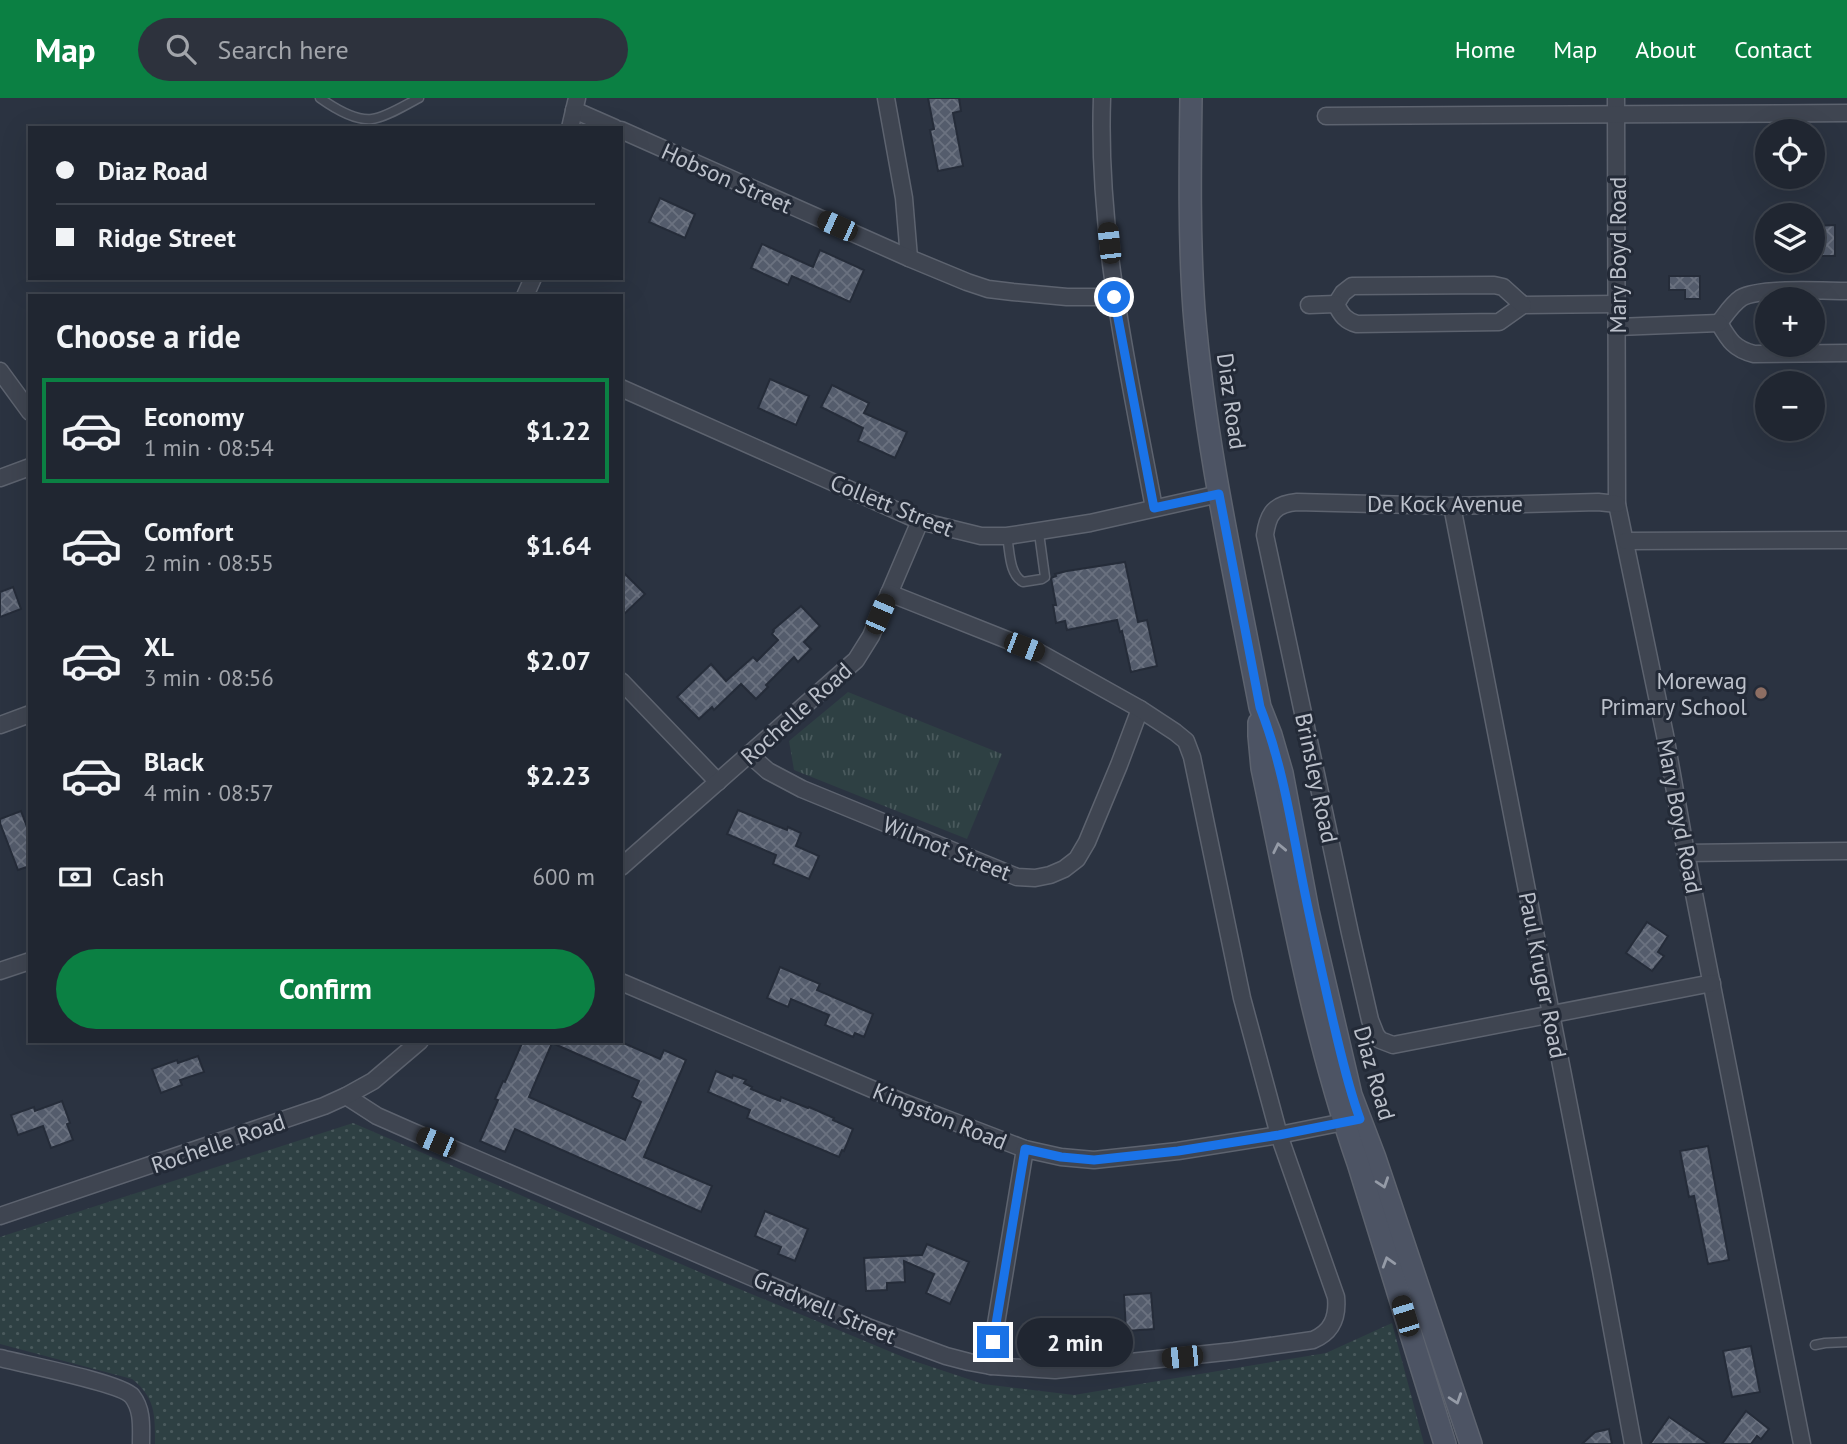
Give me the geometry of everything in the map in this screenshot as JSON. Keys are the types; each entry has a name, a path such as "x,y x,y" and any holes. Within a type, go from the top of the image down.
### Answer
{"street":[{"path":"886,98 904,198 909,258"},
{"path":"1102,98 1102,171 1114,297 1154,508"},
{"name":"Diaz Road","path":"1191,98 1189,235 1194,312 1219,494 1260,707 1262,768 1309,987 1352,1121 1358,1163 1445,1444"},
{"path":"570,126 575,104 612,126"},
{"path":"1326,116 1616,106 1847,113"},
{"name":"Mary Boyd Road","path":"1616,106 1618,504 1802,1444"},
{"name":"Hobson Street","path":"623,132 967,282 988,289 1067,297 1114,297"},
{"path":"1336,304 1352,286 1494,285 1503,287 1523,305"},
{"path":"1617,327 1719,323 1739,299 1750,294 1847,291"},
{"path":"1336,304 1349,322 1357,324 1499,322 1523,305 1617,304"},
{"path":"1309,305 1336,304"},
{"path":"1719,323 1734,345 1754,354 1847,353"},
{"path":"0,370 28,409"},
{"name":"Collett Street","path":"623,389 920,521 981,536 1039,533 1219,494"},
{"path":"0,478 28,468"},
{"name":"De Kock Avenue","path":"1275,509 1297,502 1452,506 1598,502 1618,504"},
{"name":"Paul Kruger Road","path":"1452,506 1633,1444"},
{"name":"Brinsley Road","path":"1275,509 1269,518 1265,535 1367,1007 1376,1035 1393,1045 1550,1013"},
{"name":"Rochelle Road","path":"623,865 856,660 871,636 920,521"},
{"path":"1626,541 1847,540"},
{"path":"889,593 1040,653 1140,709 1181,736 1189,748 1242,998 1279,1135"},
{"path":"623,683 718,782"},
{"name":"Wilmot Street","path":"749,754 768,771 802,789 1017,877 1035,878 1065,869 1077,859 1093,829 1140,709"},
{"path":"0,724 28,715"},
{"path":"1686,853 1847,851"},
{"path":"0,971 28,962"},
{"name":"Kingston Road","path":"623,983 900,1101 1025,1149 1061,1157 1094,1160 1178,1151 1352,1121"},
{"path":"1550,1013 1712,983"},
{"name":"Rochelle Road","path":"1,1213 324,1106 373,1081 418,1043"},
{"name":"Gradwell Street","path":"346,1096 411,1131 870,1328 946,1356 991,1366 1055,1370 1312,1340 1331,1327 1337,1309 1336,1297 1279,1135"},
{"name":"Diaz Road","path":"1352,1121 1379,1171 1471,1444"},
{"path":"991,1366 1025,1149"},
{"path":"0,1358 127,1391 140,1411 141,1444"}],"lane":[{"path":"320,98 340,110 361,118 373,119 419,98"},
{"path":"1007,536 1014,575 1023,582 1045,577 1039,533"},
{"path":"1815,1345 1847,1342"}],"green space":[{"path":"848,692 1002,754 967,839 794,770 789,741"},
{"path":"353,1123 908,1359 983,1384 1074,1395 1326,1353 1392,1323 1424,1444 155,1444 153,1408 146,1393 132,1379 0,1344 0,1237"}],"building":[{"path":"928,98 959,98 961,111 953,113 963,166 938,171 930,130 934,129"},
{"path":"660,198 695,214 685,238 649,222"},
{"path":"1825,225 1835,225 1835,256 1825,256"},
{"path":"762,244 813,267 820,250 864,270 850,302 792,276 788,285 751,268"},
{"path":"1669,276 1700,276 1700,299 1685,299 1685,290 1669,290"},
{"path":"770,379 809,396 796,425 758,408"},
{"path":"832,385 869,403 864,413 907,432 895,458 858,441 863,428 821,407"},
{"path":"1125,562 1138,622 1147,620 1157,666 1131,672 1117,620 1067,630 1065,621 1056,623 1051,578 1067,571"},
{"path":"623,572 645,594 623,615"},
{"path":"13,587 21,609 0,617 0,592"},
{"path":"801,606 820,626 804,642 811,649 798,662 794,657 756,699 741,684 714,710 712,707 699,719 677,697 711,664 726,681 753,657 757,661 778,640 772,634 773,630"},
{"path":"738,810 801,833 796,846 819,856 809,879 773,864 776,855 727,834"},
{"path":"21,811 28,830 28,867 18,870 0,819"},
{"path":"1647,922 1668,936 1658,952 1664,956 1652,971 1626,953"},
{"path":"780,967 820,984 817,990 873,1014 864,1037 855,1033 853,1037 825,1025 829,1015 791,999 788,1007 767,998"},
{"path":"522,1043 623,1043 660,1059 664,1050 686,1060 644,1157 712,1186 701,1212 515,1129 505,1152 480,1141 498,1100 495,1099 503,1081 505,1082","holes":["552,1043 639,1081 632,1097 641,1102 625,1140 529,1097"]},
{"path":"198,1056 204,1072 180,1080 182,1085 161,1093 152,1069"},
{"path":"716,1071 732,1078 733,1075 746,1080 744,1083 752,1087 751,1089 780,1101 781,1097 809,1107 853,1129 844,1151 842,1150 839,1157 747,1118 750,1110 708,1092"},
{"path":"62,1101 73,1140 51,1148 43,1126 18,1135 11,1115 34,1107 35,1111"},
{"path":"1708,1146 1729,1260 1708,1264 1694,1196 1689,1197 1680,1151"},
{"path":"765,1211 808,1229 795,1261 778,1254 781,1247 755,1236"},
{"path":"927,1244 969,1262 950,1304 926,1293 934,1274 904,1261 905,1282 887,1283 887,1290 866,1291 864,1258 922,1255"},
{"path":"1151,1293 1154,1329 1126,1331 1124,1295"},
{"path":"1751,1346 1760,1392 1732,1397 1723,1351"},
{"path":"1746,1411 1769,1429 1761,1439 1757,1436 1751,1444 1722,1444"},
{"path":"1669,1417 1709,1444 1650,1444"},
{"path":"1609,1429 1612,1444 1582,1444 1595,1432"}],"place":[{"name":"Morewag Primary School","path":"1761,693"}],"route":[{"path":"993,1342 1025,1149 1061,1157 1094,1160 1178,1151 1360,1119 1351,1095 1308,911 1282,773 1260,707 1219,494 1154,508 1114,297"}]}
